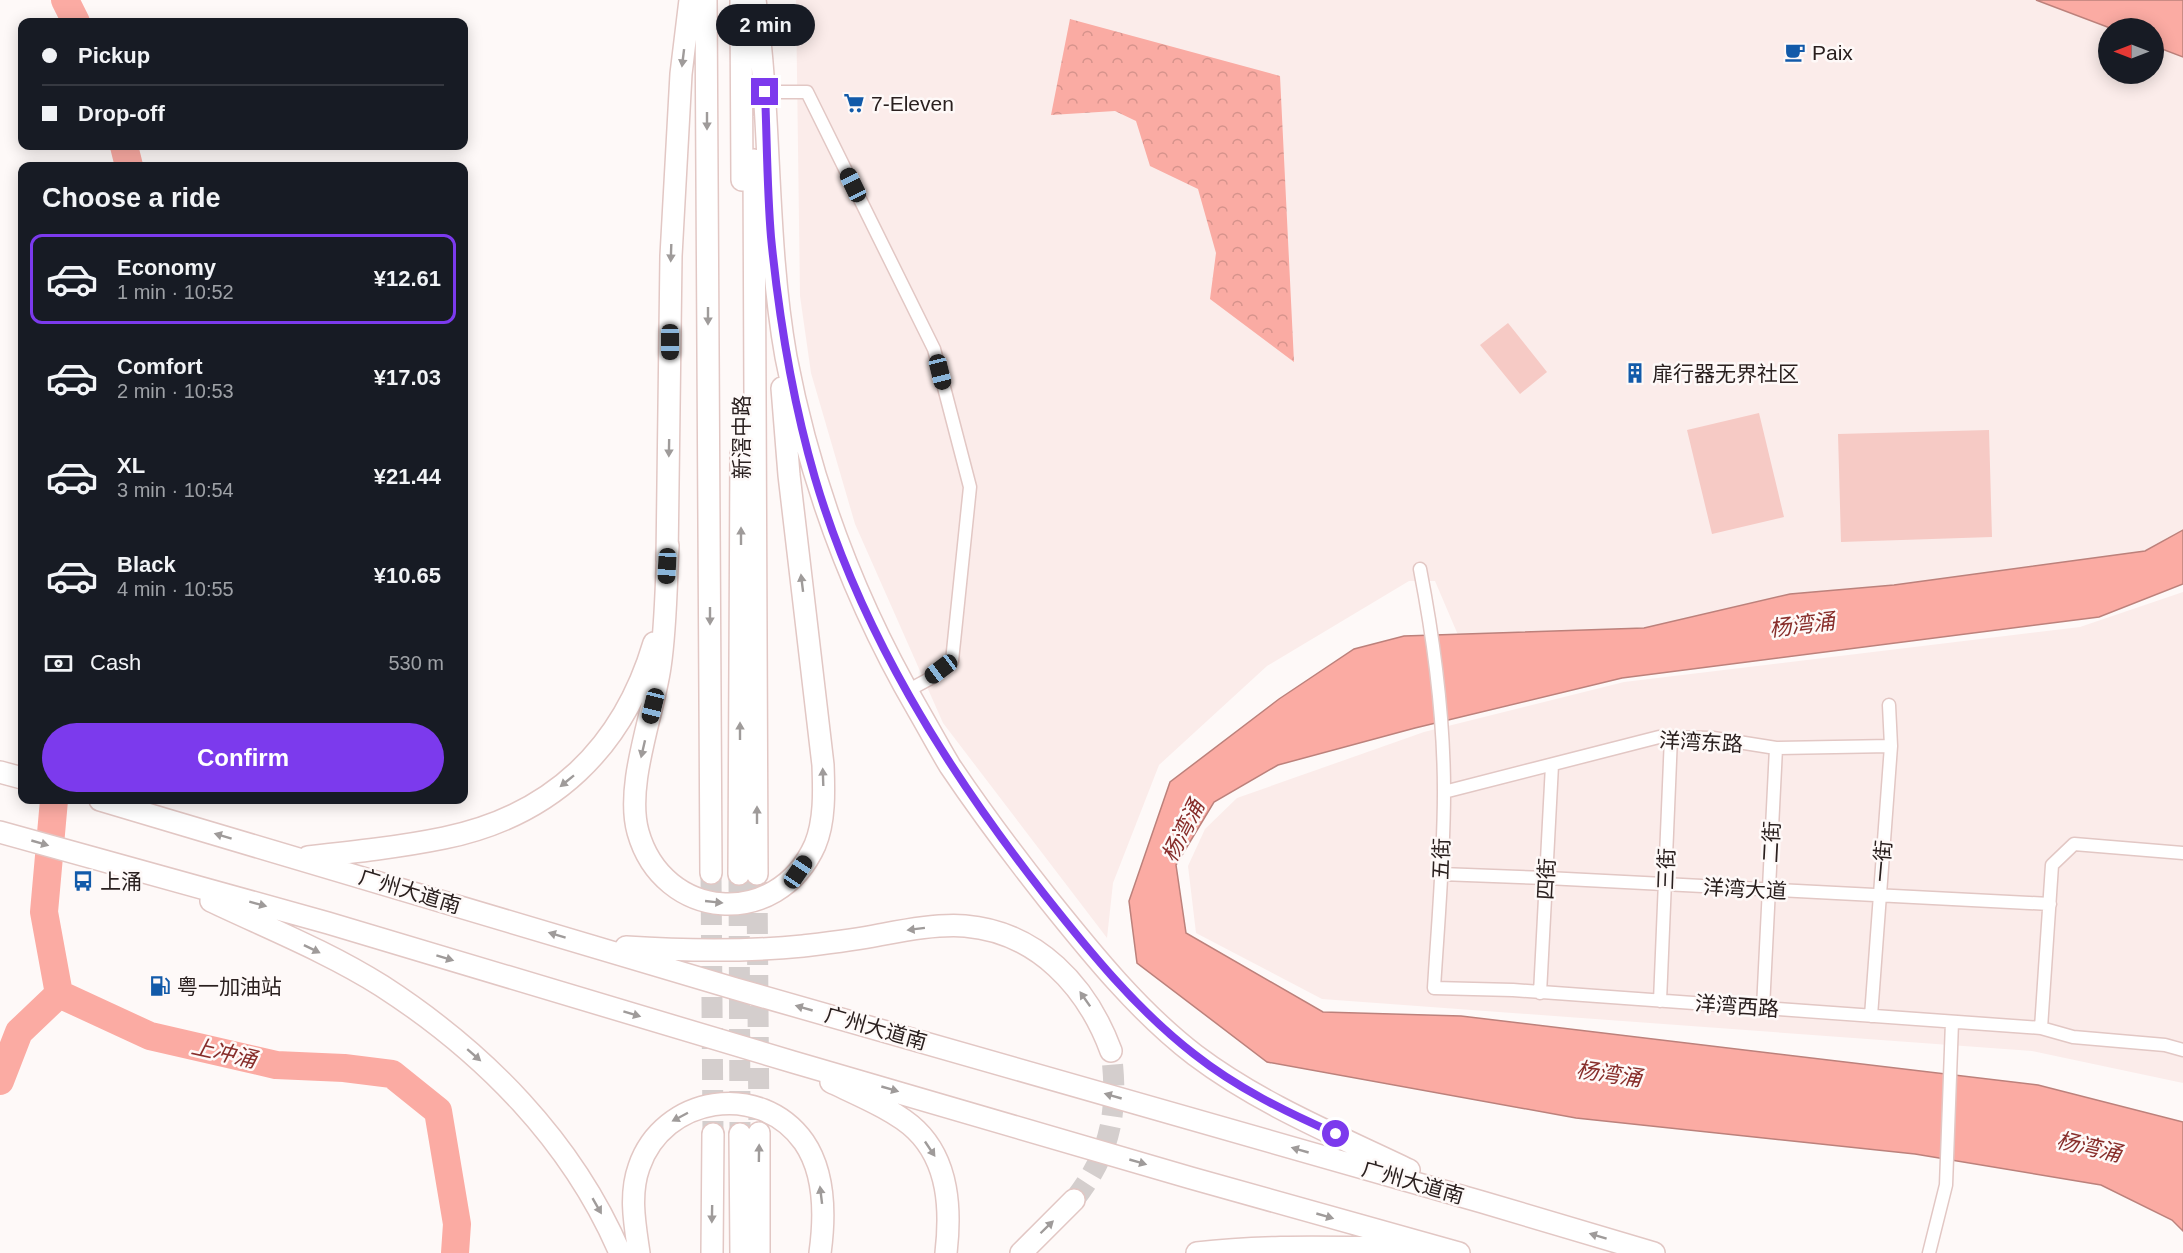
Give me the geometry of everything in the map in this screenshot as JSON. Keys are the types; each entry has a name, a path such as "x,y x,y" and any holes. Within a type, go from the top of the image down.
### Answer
{"highway":[{"path":"299,858 446,838 506,819 527,809 566,782 590,761 614,730 634,697 659,624 666,587 671,256 681,74 690,0"},
{"name":"新滘中路","path":"706,0 711,873"},
{"name":"新滘中路","path":"741,0 748,874 754,137 753,51 749,0"},
{"path":"668,545 660,666 636,788 634,813 638,832 645,852 657,872 678,889 700,901 732,904 749,902 780,889 798,872 808,858 820,827 824,789 777,345 765,92 755,0"},
{"path":"771,233 786,355 815,479 834,535 856,591 907,691 949,764 1004,842 1085,946 1151,1016 1193,1053 1236,1084 1287,1112 1458,1195"},
{"path":"0,772 18,777"},
{"name":"广州大道南","path":"114,804 588,945 1654,1253"},
{"path":"0,832 328,923 1191,1178 1452,1251"},
{"path":"164,879 338,962 380,985 475,1055 511,1090 581,1178 606,1221 620,1253"},
{"path":"588,945 683,951 748,951 826,943 925,928 965,926 1007,935 1030,945 1047,957 1079,990 1093,1010 1111,1052"},
{"path":"794,1062 887,1110 916,1130 933,1152 941,1170 947,1198 946,1253"},
{"path":"639,1253 633,1206 634,1186 638,1168 653,1140 665,1126 677,1117 705,1107 737,1104 753,1106 770,1113 803,1142 814,1162 822,1191 823,1229 820,1253"},
{"path":"712,1253 713,1134"},
{"path":"741,1253 749,1134 759,1253"},
{"path":"1021,1253 1074,1200"},
{"path":"1197,1253 1233,1248 1287,1246 1452,1251"}],"street":[{"path":"765,92 807,92 934,349 970,487 952,661 931,678 907,691"},
{"name":"五街","path":"1420,569 1442,730 1444,792 1434,988"},
{"name":"一街","path":"1871,1016 1892,746 1889,705"},
{"name":"洋湾东路","path":"1444,792 1647,740 1671,737 1713,738 1776,748 1892,746"},
{"name":"三街","path":"1660,1001 1671,737"},
{"name":"二街","path":"1763,1008 1776,748"},
{"name":"四街","path":"1540,993 1552,765"},
{"path":"2040,1028 2052,865 2074,844 2183,853"},
{"name":"洋湾大道","path":"1441,874 2050,904"},
{"name":"洋湾西路","path":"1434,988 1513,990 2040,1028 2073,1037 2164,1045 2183,1050"},
{"path":"1929,1253 1946,1185 1952,1022"}],"shaded area":[{"path":"796,0 2036,0 2098,23 2098,84 2164,84 2164,50 2183,57 2183,530 2145,551 1894,585 1790,594 1644,628 1458,635 1435,581 1409,581 1267,666 1159,765 1113,883 1107,938 943,723 855,524 811,373 800,296"},
{"path":"1508,323 1547,372 1520,394 1480,345"},
{"path":"1759,413 1784,517 1712,534 1687,430"},
{"path":"1989,430 1992,537 1841,542 1838,434"},
{"path":"2183,592 2183,1083 2032,1051 1322,999 1196,933 1188,866 1205,829 1237,798 1424,732 1624,682 2080,627"}],"green space":[{"path":"1070,19 1280,76 1294,362 1210,299 1216,253 1198,189 1150,166 1136,121 1115,111 1051,115"}],"water":[{"path":"2036,0 2183,0 2183,57 2164,50 2164,18 2098,18 2098,23"},
{"name":"杨湾涌","path":"2183,530 2183,584 2099,617 1622,678 1415,728 1278,765 1214,802 1176,865 1186,933 1323,1012 1461,1016 2038,1085 2183,1122 2183,1231 2172,1220 2101,1185 1915,1154 1576,1118 1267,1062 1137,963 1129,901 1170,782 1279,699 1354,649 1404,636 1644,628 1790,594 1894,585 2145,551"}],"waterway":[{"name":"上冲涌","path":"65,0 74,18"},
{"name":"上冲涌","path":"125,150 128,162"},
{"name":"上冲涌","path":"54,804 44,912 59,994 150,1036 276,1065 344,1068 392,1074 438,1111 457,1224 455,1253"},
{"path":"0,1081 19,1032 59,994"}],"tunnel":[{"path":"711,873 713,1134"},
{"path":"739,874 740,1134"},
{"path":"757,882 759,1133"},
{"path":"1074,1200 1097,1165 1109,1130 1114,1093 1111,1051"}],"place":[{"name":"Paix","path":"1795,52"},
{"name":"7-Eleven","path":"854,103"},
{"name":"扉行器无界社区","path":"1635,373"},
{"name":"上涌","path":"83,881"},
{"name":"粤一加油站","path":"160,986"}],"route":[{"path":"765,92 774,268 786,355 802,427 815,479 834,535 856,591 896,673 949,764 1004,842 1085,946 1151,1016 1193,1053 1236,1084 1287,1112 1336,1134"}]}
